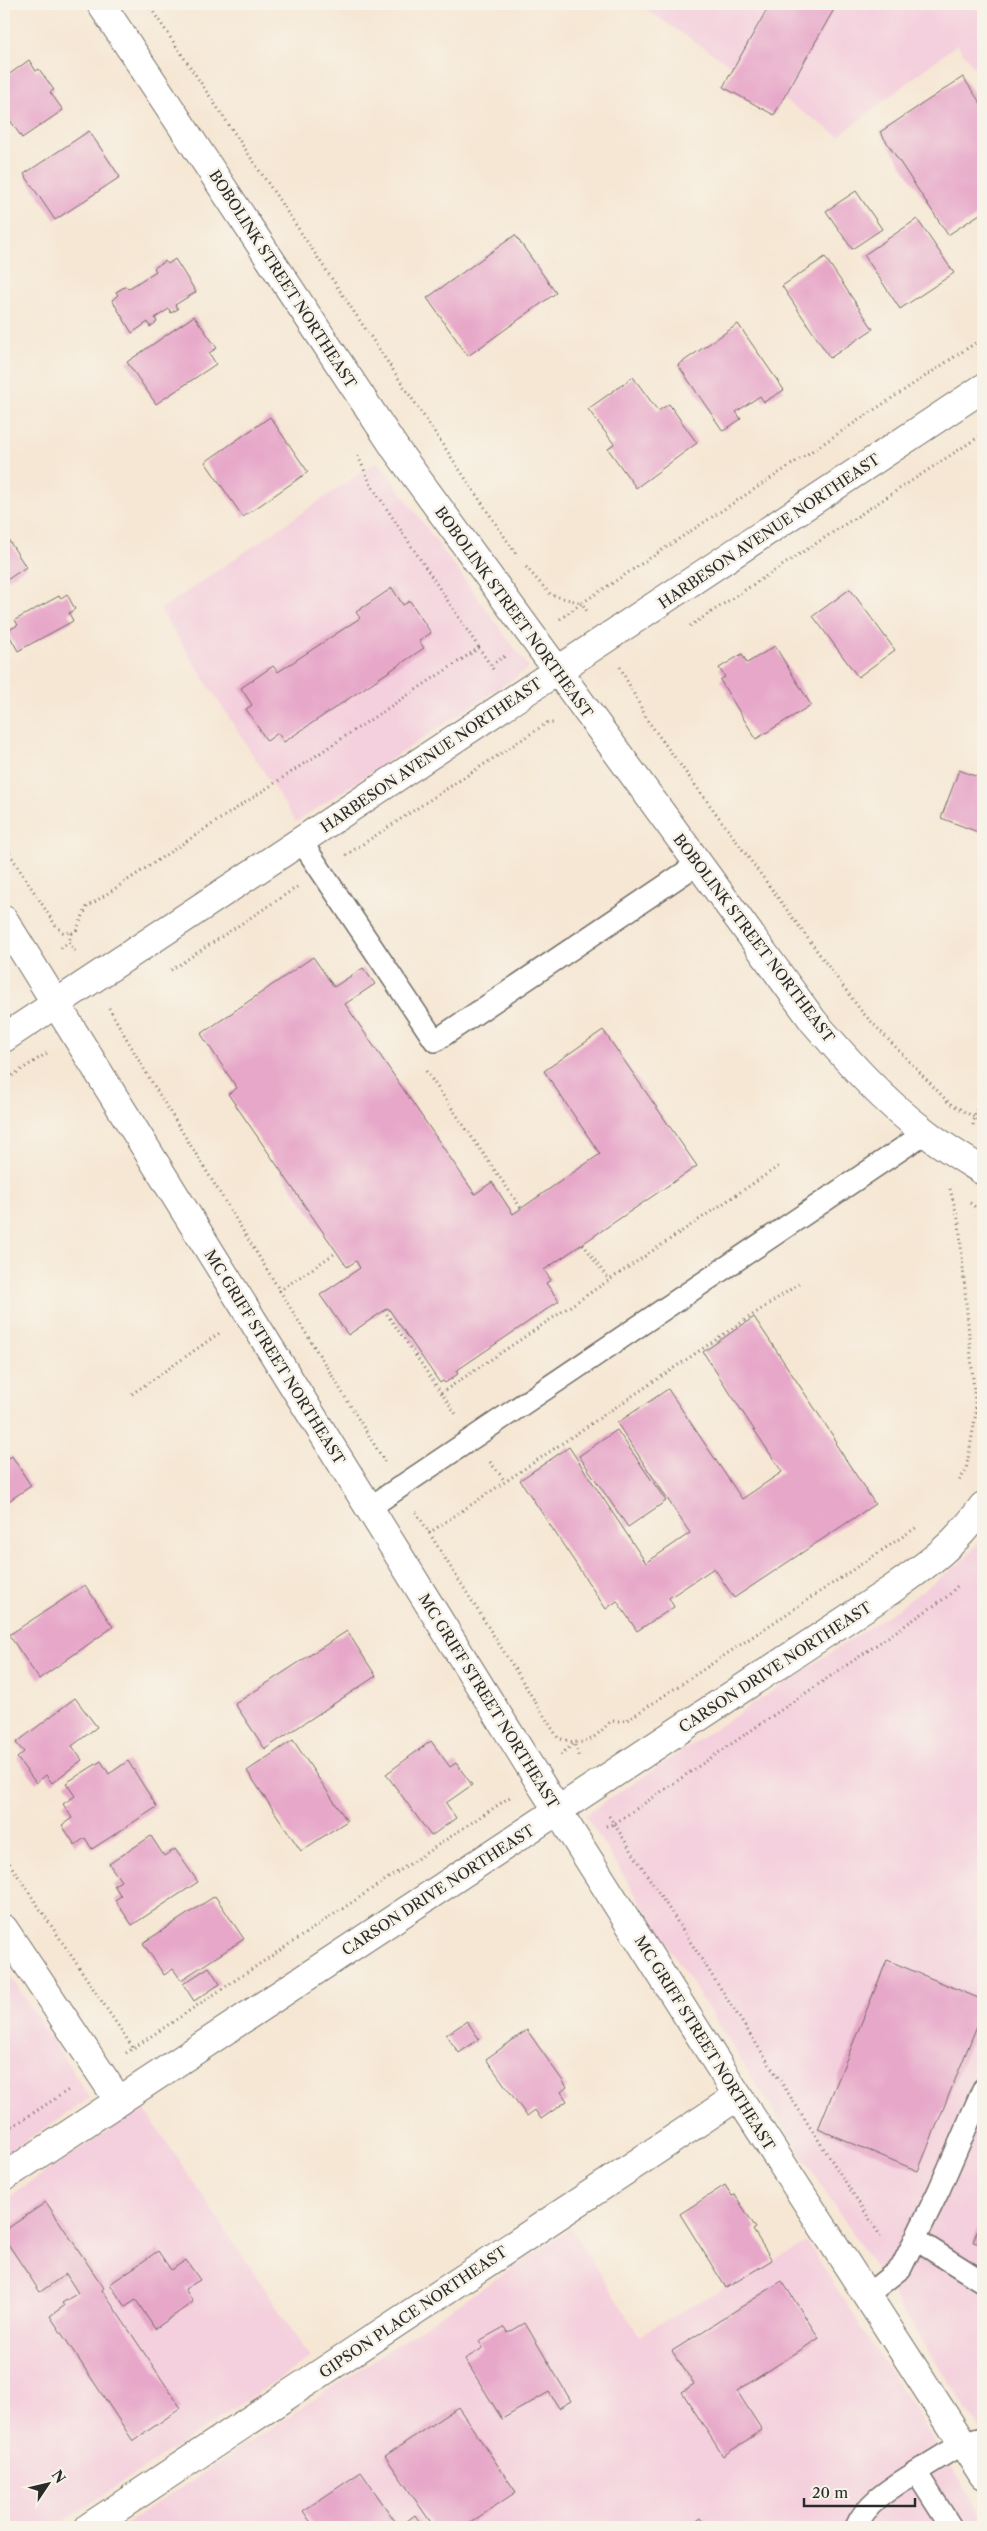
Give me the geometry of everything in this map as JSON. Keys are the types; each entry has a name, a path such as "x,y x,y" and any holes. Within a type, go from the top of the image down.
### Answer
{"street":[{"name":"BOBOLINK STREET NORTHEAST","path":"101,4 397,451 814,1022 856,1070 925,1133 983,1172"},
{"name":"HARBESON AVENUE NORTHEAST","path":"4,1038 983,388"},
{"name":"MC GRIFF STREET NORTHEAST","path":"4,920 537,1778 738,2096 867,2295 973,2441 983,2475"},
{"name":"CARSON DRIVE NORTHEAST","path":"4,2177 891,1590 946,1550 964,1533 983,1506"},
{"path":"4,1929 119,2101"},
{"name":"GIPSON PLACE NORTHEAST","path":"89,2527 738,2096"}],"lane":[{"path":"301,841 434,1040 698,864"},
{"path":"369,1508 925,1133"},
{"path":"867,2295 901,2268 983,2089"},
{"path":"915,2239 983,2282"},
{"path":"856,2527 860,2518 880,2495 916,2472 973,2441"},
{"path":"916,2472 951,2527"}],"path":[{"path":"148,4 518,556"},
{"path":"490,665 534,638 582,603 983,338"},
{"path":"687,627 983,434"},
{"path":"524,564 551,595 582,603 622,670 648,721 862,1012 948,1103 983,1122"},
{"path":"69,942 72,933 76,930 88,907 479,648 514,700 539,729"},
{"path":"168,972 547,723 553,723 578,699 630,665"},
{"path":"4,845 56,926 63,932 72,933"},
{"path":"4,1082 118,1005"},
{"path":"425,1069 521,1208"},
{"path":"441,1393 779,1166"},
{"path":"583,1244 609,1280"},
{"path":"429,1533 800,1283"},
{"path":"384,1310 472,1438 505,1481"},
{"path":"4,2132 537,1778 574,1743 591,1788 901,2268"},
{"path":"4,1855 133,2048"}],"shaded area":[{"path":"637,4 983,4 983,80 957,44 839,136"},
{"path":"378,461 529,668 296,822 160,610"},
{"path":"983,1538 983,2435 585,1815 903,1605 960,1563"},
{"path":"4,1967 90,2098 4,2155"},
{"path":"143,2107 311,2358 55,2527 4,2527 4,2200"},
{"path":"571,2229 639,2335 807,2242 983,2517 983,2527 122,2527"}],"building":[{"path":"770,4 837,4 774,115 723,87"},
{"path":"29,60 36,71 39,69 54,90 50,92 63,110 22,138 4,111 4,78"},
{"path":"963,77 983,107 983,212 948,235 880,132"},
{"path":"89,131 120,177 55,220 24,174"},
{"path":"856,191 882,229 852,249 826,211"},
{"path":"917,219 954,273 900,309 864,255"},
{"path":"515,235 556,293 468,356 427,298"},
{"path":"825,257 873,329 830,358 782,286"},
{"path":"175,259 196,292 175,305 178,309 171,313 169,309 155,318 157,322 150,327 148,322 132,333 112,300 118,295 116,292 126,286 128,289 156,271 154,268 165,261 168,264"},
{"path":"194,316 217,348 209,353 216,364 156,404 127,362"},
{"path":"738,324 784,390 764,402 760,396 736,412 741,419 723,431 678,365"},
{"path":"633,377 658,411 669,404 697,443 636,488 608,449 614,444 588,409"},
{"path":"270,417 308,472 243,517 205,462"},
{"path":"4,533 26,567 4,582"},
{"path":"392,588 403,605 410,601 431,633 419,641 424,648 284,742 278,733 267,741 246,709 252,705 241,688 273,666 278,672 360,618 356,612"},
{"path":"850,589 895,650 858,677 813,616"},
{"path":"67,594 75,609 69,613 73,621 18,651 7,631 18,625 15,620 59,596 61,598"},
{"path":"775,646 811,705 756,739 720,680 725,677 719,668 742,654 747,663"},
{"path":"959,770 983,779 983,834 941,818"},
{"path":"313,957 334,987 363,968 375,984 345,1004 475,1194 492,1182 513,1214 600,1154 544,1071 603,1030 697,1166 544,1270 551,1280 546,1283 559,1301 456,1371 458,1374 445,1383 443,1381 440,1383 388,1308 348,1335 320,1295 360,1268 356,1261 347,1267 228,1094 237,1088 201,1034"},
{"path":"754,1317 837,1442 835,1443 875,1504 734,1598 714,1568 669,1598 674,1607 637,1631 617,1601 606,1609 520,1480 569,1447 646,1563 690,1533 617,1423 668,1389 742,1499 782,1472 703,1352"},
{"path":"617,1430 666,1501 628,1527 579,1456"},
{"path":"12,1456 31,1486 4,1504 4,1461"},
{"path":"85,1585 113,1627 39,1679 9,1635"},
{"path":"347,1631 376,1676 265,1749 235,1704"},
{"path":"75,1698 97,1727 72,1746 82,1760 52,1783 46,1775 36,1783 17,1758 24,1752 16,1743"},
{"path":"293,1740 347,1821 301,1851 247,1771"},
{"path":"431,1741 450,1767 456,1763 472,1785 446,1803 456,1818 431,1836 386,1774"},
{"path":"101,1761 109,1774 128,1761 157,1807 92,1849 85,1838 75,1845 62,1825 72,1818 63,1804 75,1796 66,1783"},
{"path":"151,1836 164,1856 175,1849 198,1882 132,1925 115,1900 121,1896 114,1885 121,1881 109,1864"},
{"path":"215,1896 244,1939 181,1980 173,1969 164,1975 143,1943"},
{"path":"887,1960 983,2000 983,2011 918,2171 818,2129"},
{"path":"209,1967 220,1984 194,2001 183,1984"},
{"path":"467,2021 479,2039 459,2053 446,2035"},
{"path":"527,2030 567,2087 561,2092 567,2101 541,2119 535,2110 527,2116 486,2059"},
{"path":"725,2185 732,2196 735,2195 756,2228 753,2230 772,2260 726,2288 680,2214"},
{"path":"46,2202 181,2408 133,2441 50,2316 64,2306 62,2303 78,2293 66,2274 40,2292 4,2238 4,2231"},
{"path":"980,2224 983,2225 983,2245 973,2242"},
{"path":"158,2251 171,2270 186,2260 200,2280 185,2289 193,2302 155,2329 136,2300 125,2307 110,2284"},
{"path":"782,2281 819,2338 737,2391 762,2430 723,2456 682,2392 694,2384 672,2351"},
{"path":"525,2323 571,2401 559,2408 549,2392 502,2419 465,2359 483,2348 479,2341 504,2327 508,2333"},
{"path":"458,2407 516,2492 464,2527 434,2527 385,2456"},
{"path":"361,2472 399,2527 314,2527 303,2511"},
{"path":"415,2515 423,2527 399,2527"},
{"path":"701,2518 708,2527 688,2527"}]}
